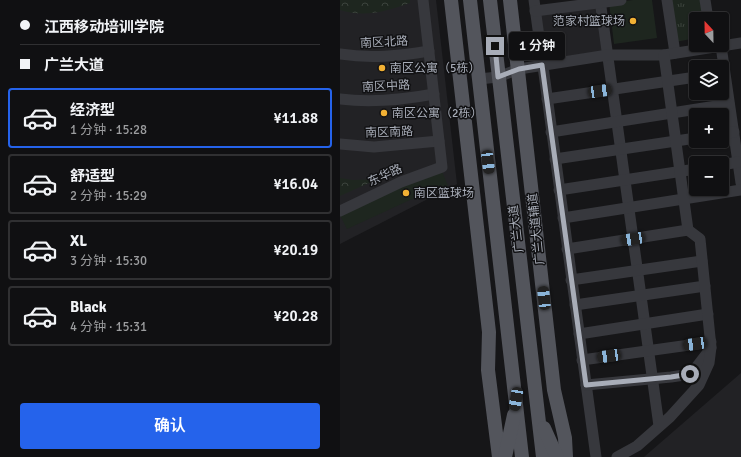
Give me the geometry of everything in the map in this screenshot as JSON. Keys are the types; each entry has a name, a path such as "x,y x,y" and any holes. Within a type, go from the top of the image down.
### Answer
{"main road":[{"path":"451,0 489,332 488,370 499,457"},
{"name":"广兰大道","path":"470,0 522,457"},
{"name":"广兰大道","path":"490,0 543,457"},
{"name":"广兰大道辅道","path":"510,0 519,69 554,390 564,438 566,457"},
{"path":"505,457 516,399"},
{"path":"538,416 557,457"}],"street":[{"path":"423,0 439,141"},
{"path":"596,457 535,6 622,0"},
{"path":"617,457 637,446 670,417 699,384 709,363 711,345 700,239 688,230 672,113 668,81 669,54 667,0"},
{"path":"705,0 707,12"},
{"path":"601,1 659,426"},
{"path":"729,44 741,43"},
{"name":"南区北路","path":"340,54 376,57 429,51"},
{"path":"479,79 498,77 519,69 608,55 669,54 689,51"},
{"path":"547,99 689,78"},
{"name":"南区中路","path":"340,99 386,101 410,99 434,94"},
{"path":"728,100 741,183"},
{"path":"551,132 729,104"},
{"path":"729,133 734,132"},
{"path":"555,159 689,139"},
{"name":"南区南路","path":"340,144 374,147 439,141"},
{"name":"东华路","path":"340,211 401,182 442,167 439,141"},
{"path":"729,164 738,162"},
{"path":"559,190 689,170"},
{"path":"563,218 741,190"},
{"path":"567,250 688,230"},
{"path":"572,280 702,261"},
{"path":"575,305 705,286"},
{"path":"579,334 708,314"},
{"path":"582,360 649,350 711,345"},
{"path":"586,385 690,374 711,345"}],"shaded area":[{"path":"340,0 436,0 457,184 340,244"},
{"path":"597,6 604,51 547,59 540,14"},
{"path":"741,373 741,457 644,457"}],"green space":[{"path":"340,0 410,0 410,3 384,11 358,13 340,10"},
{"name":"范家村篮球场","path":"633,0 652,0 657,38 614,44 609,3"},
{"path":"670,0 700,0 702,12 689,12 689,39 675,42"},
{"name":"南区篮球场","path":"441,169 448,186 410,200 347,229 340,215"},
{"path":"340,178 353,180 378,179 340,196"}],"place":[{"name":"范家村篮球场","path":"633,21"},
{"name":"南区公寓（5栋）","path":"382,68"},
{"name":"南区公寓（2栋）","path":"384,113"},
{"name":"南区篮球场","path":"406,193"}],"route":[{"path":"495,46 498,77 519,69 542,65 586,385 690,374"}]}
